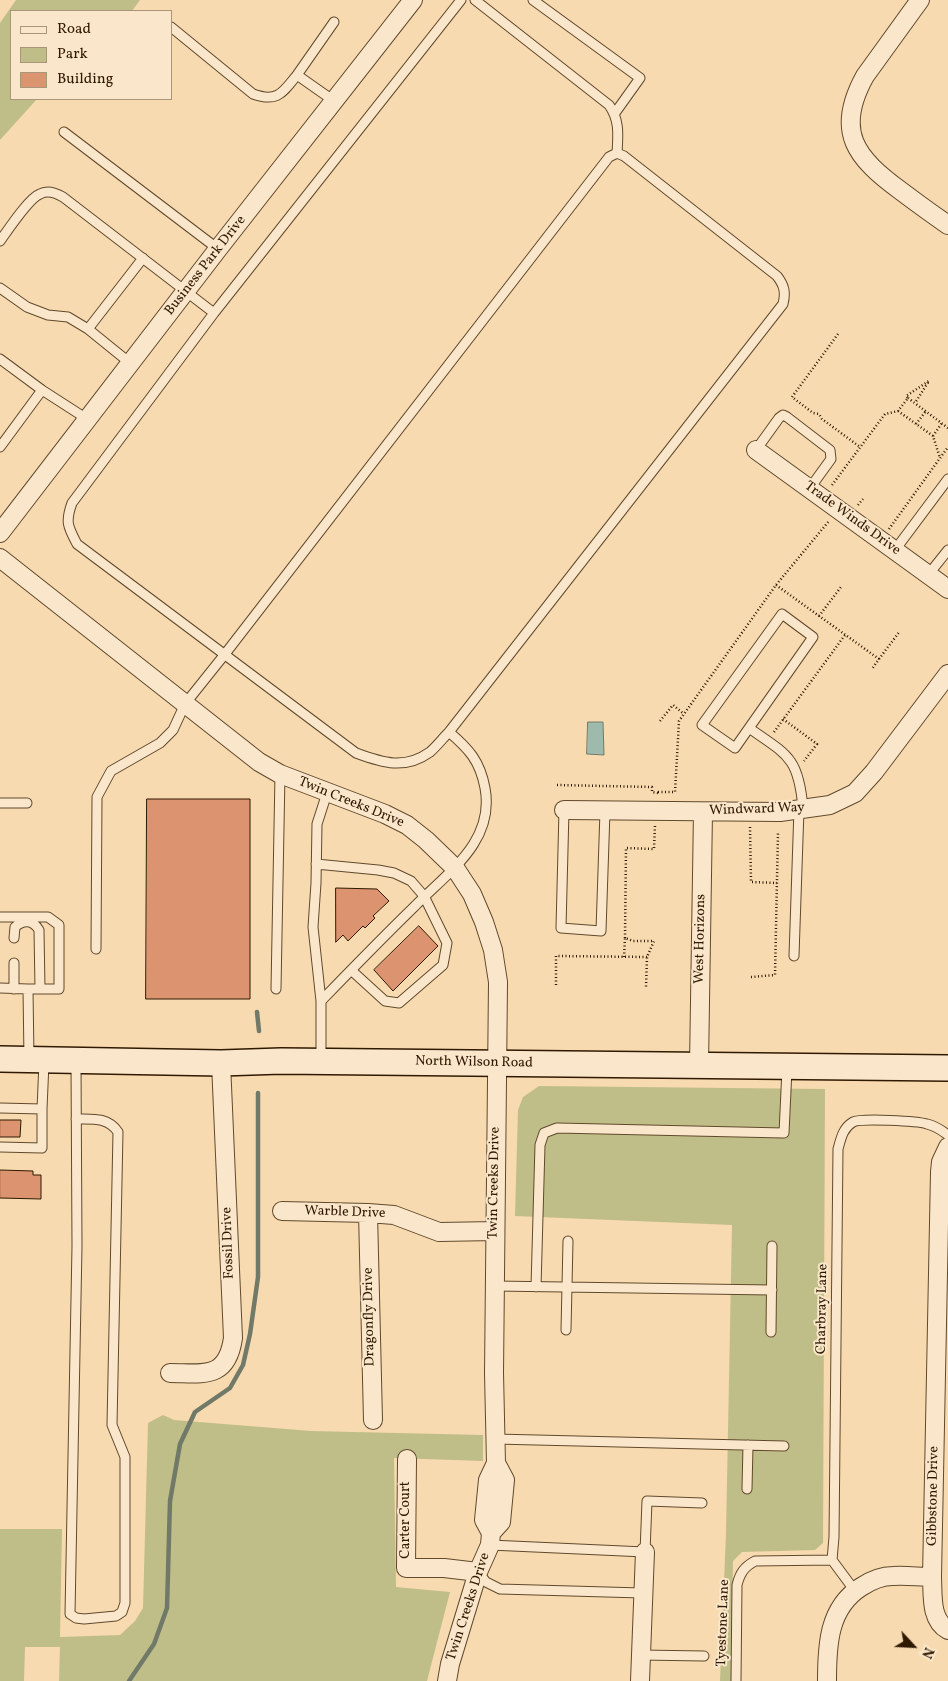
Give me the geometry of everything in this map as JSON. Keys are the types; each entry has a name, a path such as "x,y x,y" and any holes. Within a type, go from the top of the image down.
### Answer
{"main road":[{"name":"North Wilson Road","path":"0,1059 221,1063 321,1061 948,1068"}],"street":[{"name":"Business Park Drive","path":"0,533 218,249 413,0"},
{"path":"920,0 858,88 850,114 850,128 862,158 874,170 948,225"},
{"name":"Trade Winds Drive","path":"756,450 948,589"},
{"name":"Twin Creeks Drive","path":"0,558 259,762 280,774 385,814 407,825 426,840 455,868 472,894 484,922 493,950 498,982 494,1286 496,1463 488,1480 484,1520 490,1539 450,1664 447,1681"},
{"name":"Windward Way","path":"564,810 780,812 830,805 855,793 874,772 948,674"},
{"name":"West Horizons","path":"699,1065 703,812"},
{"name":"Fossil Drive","path":"170,1373 213,1372 221,1368 231,1350 233,1338 221,1063"},
{"name":"Gibbstone Drive","path":"948,1147 941,1162 940,1172 941,1538 932,1577 936,1617 940,1624 948,1630"},
{"name":"Warble Drive","path":"282,1211 394,1215 439,1232 495,1232"},
{"name":"Dragonfly Drive","path":"368,1213 373,1420"},
{"name":"Carter Court","path":"407,1459 406,1568 444,1568 478,1572"},
{"path":"640,1681 644,1552"},
{"path":"827,1681 829,1633 837,1612 846,1599 871,1581 892,1576 932,1577"}],"lane":[{"path":"96,949 97,797 111,772 160,743 173,730 185,704 225,654 609,157 617,153 624,156 777,276 786,294 783,304 449,732 431,751 415,761 400,763 381,762 356,753 225,654 77,544 68,528 68,514 72,503 214,312 461,0"},
{"path":"475,0 609,105 615,113 618,131 617,153"},
{"path":"533,0 640,78 615,113"},
{"path":"172,28 253,94 270,98 280,95 297,75 334,22"},
{"path":"297,75 334,101"},
{"path":"64,132 218,249"},
{"path":"0,240 33,199 40,194 55,193 63,197 214,312"},
{"path":"88,329 143,258"},
{"path":"0,288 27,307 48,315 68,318 88,329 130,363"},
{"path":"0,359 42,390 87,419"},
{"path":"0,446 42,390"},
{"path":"756,450 779,418 783,415 787,417 830,450 831,459 810,488"},
{"path":"895,550 948,479"},
{"path":"928,575 948,550"},
{"path":"782,614 813,637 749,728 735,748 702,725 782,614"},
{"path":"749,728 787,755 794,765 802,788 794,956"},
{"path":"321,1001 424,896 455,868 473,846 482,829 487,812 482,776 470,751 449,732"},
{"path":"276,988 280,774"},
{"path":"321,1061 321,1001 313,927 317,824 327,793"},
{"path":"0,803 27,803"},
{"path":"564,810 561,928 601,931 605,811"},
{"path":"316,864 378,870 394,873 411,881 424,896 447,943 443,965 399,1003 385,1001 351,970"},
{"path":"0,917 48,917 59,924 59,988 0,988"},
{"path":"14,938 15,927 21,922 28,921 36,924 39,930 40,989"},
{"path":"14,963 14,988"},
{"path":"0,1147 42,1148 42,1109 28,988"},
{"path":"76,1060 76,1119 77,1246 70,1614 76,1618 84,1618 116,1616 122,1612 125,1602 125,1457 112,1425 118,1132 113,1125 99,1119 76,1119"},
{"path":"536,1287 540,1144 544,1133 557,1128 784,1133 787,1066"},
{"path":"0,1108 42,1109"},
{"name":"Charbray Lane","path":"832,1560 834,1536 838,1149 846,1128 859,1120 925,1123 937,1127 948,1135"},
{"path":"566,1330 568,1241"},
{"path":"771,1332 772,1246"},
{"path":"494,1286 772,1290"},
{"path":"496,1439 784,1446"},
{"path":"747,1489 748,1445"},
{"path":"490,1539 644,1552 647,1501 702,1503"},
{"path":"832,1560 855,1591"},
{"name":"Tyestone Lane","path":"736,1681 737,1584 740,1573 747,1565 754,1561 832,1560"},
{"path":"478,1572 486,1582 500,1589 642,1593"},
{"path":"641,1655 704,1656"}],"path":[{"path":"838,334 792,397 813,413 819,414 822,419 860,447"},
{"path":"831,487 885,414 898,411 908,398 906,396 929,381 915,403"},
{"path":"908,398 948,428"},
{"path":"898,411 932,436 940,458"},
{"path":"916,424 926,411"},
{"path":"932,436 942,423"},
{"path":"889,528 948,447"},
{"path":"557,785 652,787 652,792 675,792 679,721 776,585 824,528 838,508 847,498 857,506 863,499"},
{"path":"776,585 879,659"},
{"path":"819,616 841,587"},
{"path":"872,669 900,631"},
{"path":"772,734 845,635"},
{"path":"660,721 672,705 684,714"},
{"path":"783,719 817,744 801,765"},
{"path":"624,957 626,848 654,849 658,792"},
{"path":"750,820 751,882 777,883"},
{"path":"751,977 775,975 778,833"},
{"path":"625,938 633,941 654,940 647,957 646,987"},
{"path":"556,985 556,956 647,957"}],"green space":[{"path":"16,0 140,0 133,10 10,10 10,100 36,100 0,140 0,23"},
{"path":"539,1086 825,1089 823,1543 815,1550 742,1552 733,1561 731,1681 720,1681 726,1533 732,1225 515,1216 518,1110 523,1097"},
{"path":"163,1415 174,1420 311,1431 483,1435 483,1461 394,1458 396,1587 450,1592 427,1681 59,1681 60,1647 25,1647 24,1681 0,1681 0,1529 62,1529 60,1637 120,1635 135,1621 143,1608 148,1423"}],"shaded area":[{"path":"588,722 603,722 604,755 587,754"}],"building":[{"path":"147,799 250,799 250,999 146,999"},
{"path":"336,888 377,889 389,901 373,916 375,918 365,928 363,926 348,941 343,935 336,942"},
{"path":"419,926 438,946 393,991 374,970"},
{"path":"0,1120 21,1120 20,1137 0,1137"},
{"path":"0,1170 33,1171 33,1175 41,1175 41,1199 0,1198"}],"waterway":[{"path":"257,1012 259,1031"},
{"path":"129,1681 154,1644 167,1608 170,1501 180,1444 195,1412 230,1388 243,1365 250,1334 258,1277 258,1093"}]}
